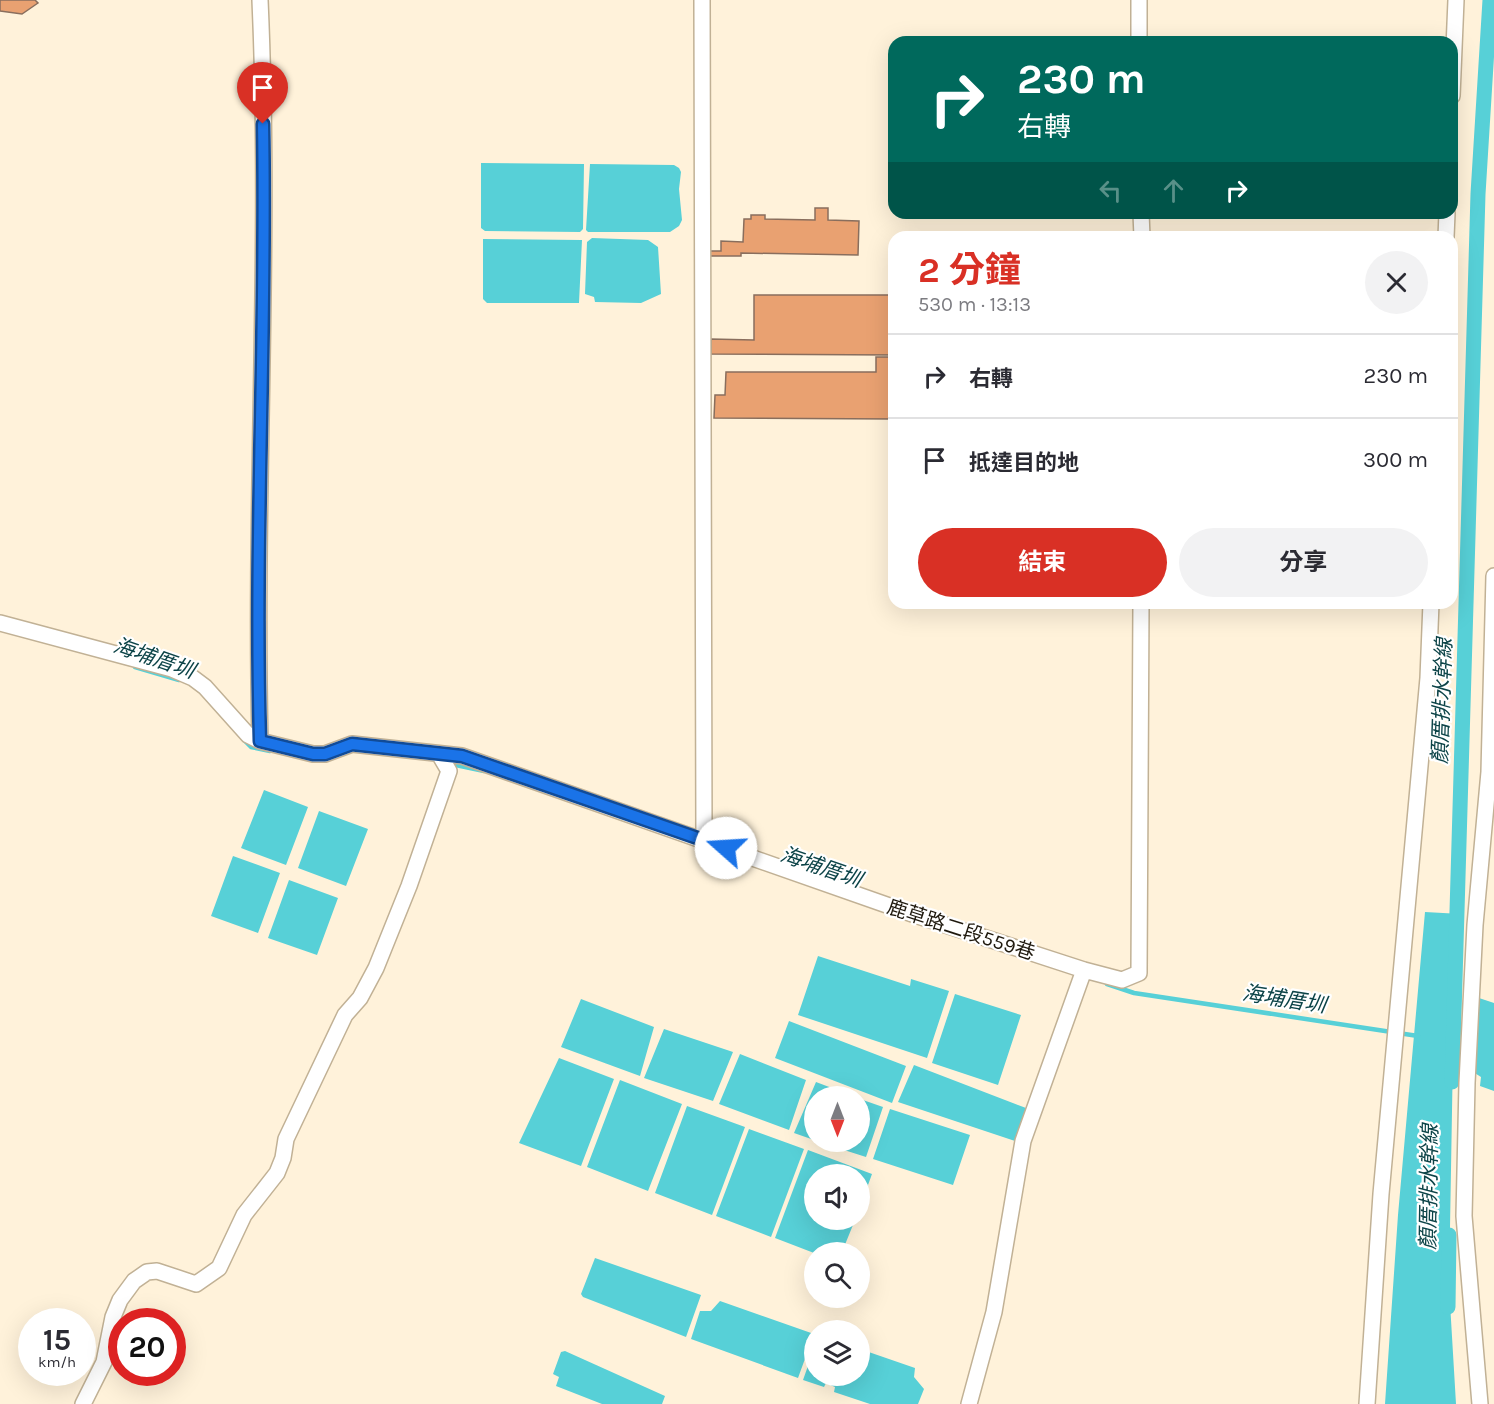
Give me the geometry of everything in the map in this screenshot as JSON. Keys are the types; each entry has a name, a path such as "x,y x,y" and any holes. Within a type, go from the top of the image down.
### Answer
{"street":[{"path":"260,0 264,187 260,442 260,741"},
{"path":"702,0 704,841"},
{"path":"1139,0 1139,36"},
{"path":"1454,36 1456,0"},
{"path":"1480,1404 1464,1216 1474,925 1490,772 1494,576"},
{"name":"鹿草路二段559巷","path":"0,623 172,669 193,678 205,687 248,735 260,741 313,754 325,754 352,744 462,756 918,916 1084,970 1122,980 1139,973 1141,609"},
{"path":"1366,1404 1380,1194 1428,678 1431,609"},
{"path":"83,1404 104,1362 113,1317 120,1300 134,1281 147,1272 157,1271 196,1284 219,1268 244,1215 277,1173 283,1158 286,1139 345,1015 360,998 370,980 409,886 449,771 439,754"},
{"path":"969,1404 994,1312 1023,1141 1084,970"}],"water":[{"path":"481,163 584,164 583,229 580,232 485,231 481,228"},
{"path":"590,164 674,165 679,168 682,220 679,226 670,232 588,232 586,230"},
{"path":"592,238 648,240 658,247 661,294 641,303 595,302 594,297 585,294 587,242"},
{"path":"483,239 582,240 579,303 487,303 483,299"},
{"path":"264,790 308,807 286,865 241,848"},
{"path":"319,811 368,829 346,886 298,868"},
{"path":"233,856 280,873 258,933 211,916"},
{"path":"289,880 338,898 317,955 268,938"},
{"path":"1425,912 1461,914 1454,995 1449,1286 1456,1404 1385,1404 1398,1215"},
{"path":"818,956 910,986 911,979 949,991 927,1058 798,1015"},
{"path":"955,994 1021,1015 998,1085 932,1063"},
{"path":"1476,997 1494,1003 1494,1091 1480,1086 1481,1077 1470,1070"},
{"path":"581,999 654,1027 640,1076 561,1047"},
{"path":"789,1021 906,1066 892,1103 870,1095 870,1086 848,1086 775,1058"},
{"path":"664,1029 733,1052 713,1101 644,1078"},
{"path":"740,1054 806,1080 789,1130 719,1104"},
{"path":"559,1058 614,1079 581,1166 519,1143"},
{"path":"914,1065 1026,1108 1015,1141 898,1102"},
{"path":"620,1080 682,1104 648,1191 587,1167"},
{"path":"816,1082 827,1086 814,1086"},
{"path":"870,1102 883,1107 870,1145"},
{"path":"687,1106 745,1127 712,1215 655,1193"},
{"path":"890,1109 970,1135 953,1185 873,1159"},
{"path":"804,1110 804,1136 794,1133"},
{"path":"749,1129 804,1149 771,1237 716,1216"},
{"path":"807,1152 813,1152 845,1164 804,1164 804,1230 851,1230 846,1242 804,1242 804,1249 775,1238"},
{"path":"850,1152 868,1152 866,1157"},
{"path":"595,1258 701,1295 686,1337 583,1297 581,1294"},
{"path":"720,1301 804,1330 804,1362 798,1378 691,1339 700,1311 711,1311"},
{"path":"565,1351 665,1396 662,1404 602,1404 556,1386 559,1377 553,1374 561,1352"},
{"path":"870,1352 915,1368 914,1377 924,1389 918,1404 870,1404 834,1392 835,1387 833,1386 870,1386"}],"building":[{"path":"0,0 35,0 38,3 22,14 0,11"},
{"path":"815,208 828,208 828,220 859,221 858,255 741,253 741,256 710,256 710,251 721,251 721,241 743,242 744,219 751,219 751,215 765,215 765,219 815,220"},
{"path":"754,295 888,295 888,355 711,354 711,339 754,340"},
{"path":"876,357 888,357 888,419 714,418 715,395 725,395 726,372 876,372"}],"waterway":[{"name":"顏厝排水幹線","path":"1452,1082 1478,194 1490,0"},
{"name":"海埔厝圳","path":"135,667 179,680"},
{"name":"海埔厝圳","path":"243,739 251,747 270,751"},
{"name":"海埔厝圳","path":"451,764 484,771"},
{"name":"海埔厝圳","path":"1107,984 1134,993 1418,1036"},
{"name":"顏厝排水幹線","path":"1448,1307 1449,1235"}],"route":[{"path":"263,124 260,741 313,754 325,754 352,744 462,756 726,848"}]}
